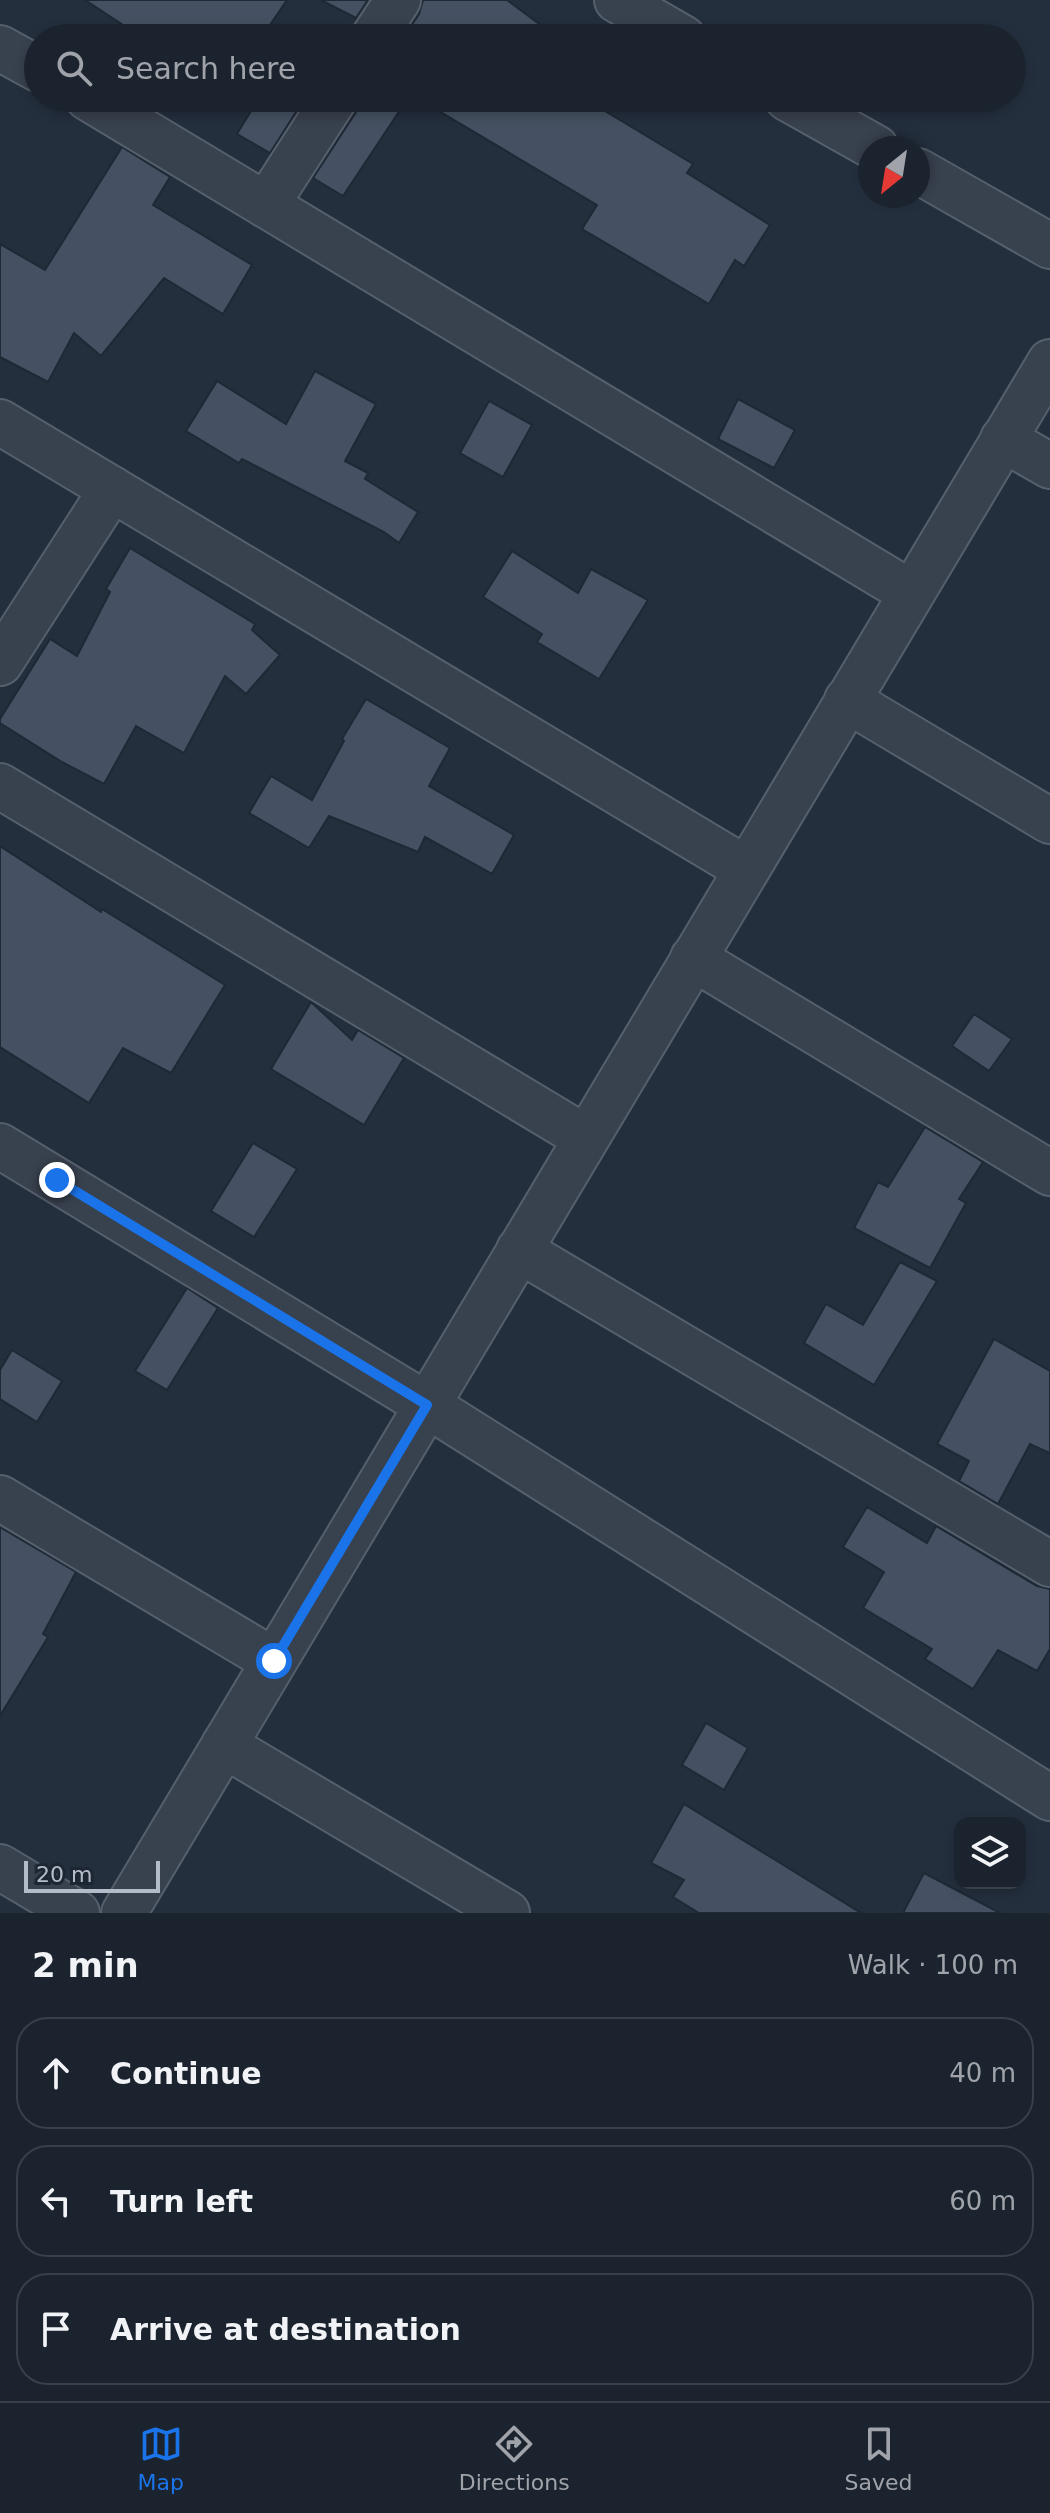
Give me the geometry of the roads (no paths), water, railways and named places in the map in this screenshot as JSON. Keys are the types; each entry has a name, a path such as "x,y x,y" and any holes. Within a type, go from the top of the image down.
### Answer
{"street":[{"path":"382,24 398,0"},
{"path":"617,0 659,24"},
{"path":"0,48 24,61"},
{"path":"111,112 911,593"},
{"path":"266,205 326,112"},
{"path":"812,112 858,138"},
{"path":"930,178 1050,246"},
{"path":"124,1913 1050,362"},
{"path":"0,422 746,869"},
{"path":"1003,439 1050,466"},
{"path":"0,663 112,489"},
{"path":"847,700 1050,821"},
{"path":"0,786 586,1138"},
{"path":"693,958 1050,1173"},
{"path":"0,1146 427,1405 1050,1798"},
{"path":"519,1250 1050,1564"},
{"path":"0,1498 274,1661"},
{"path":"224,1745 507,1913"},
{"path":"0,1867 77,1913"}]}
